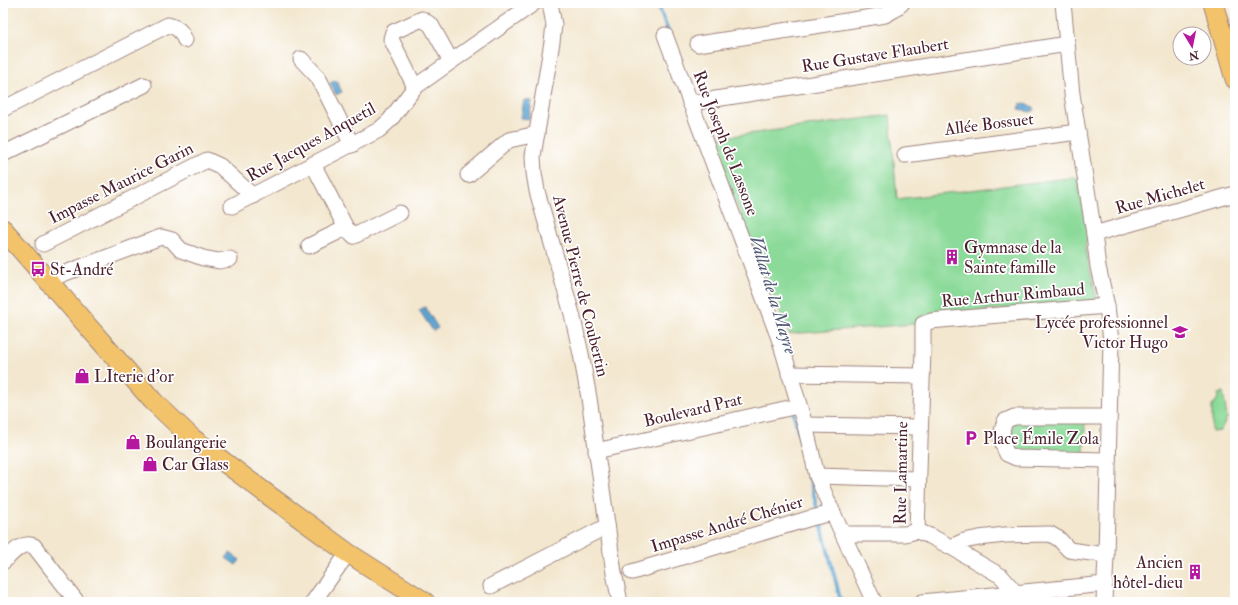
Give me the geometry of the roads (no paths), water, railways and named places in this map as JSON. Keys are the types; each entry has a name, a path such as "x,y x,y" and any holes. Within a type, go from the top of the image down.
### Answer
{"main road":[{"path":"1213,3 1235,79"},
{"path":"3,229 153,401 175,423 229,466 348,553 425,602"}],"street":[{"name":"Rue Jacques Anquetil","path":"232,206 379,130 390,120 416,87 534,3"},
{"name":"Avenue Pierre de Coubertin","path":"550,3 554,25 533,156 534,174 578,338 589,398 614,573 620,602"},
{"path":"698,44 885,15 902,3"},
{"path":"1063,3 1078,132 1098,267 1107,306 1112,341 1104,602"},
{"path":"416,87 391,39 393,32 422,19 431,25 451,61"},
{"path":"3,110 168,25 176,27 181,32 185,40"},
{"name":"Rue Joseph de Lassone","path":"665,34 780,341 817,476 874,602"},
{"name":"Rue Gustave Flaubert","path":"690,103 1067,44"},
{"path":"301,59 318,76 352,145"},
{"path":"3,154 144,85"},
{"name":"Allée Bossuet","path":"905,154 1078,132"},
{"path":"468,175 509,140 537,134"},
{"name":"Impasse Maurice Garin","path":"44,244 207,160 220,166 253,196"},
{"path":"313,164 346,228 354,236 400,213"},
{"name":"Rue Michelet","path":"1094,234 1235,194"},
{"path":"309,246 346,228"},
{"path":"50,282 60,275 161,237 172,240 181,250 203,258 218,261 230,260"},
{"name":"Rue Arthur Rimbaud","path":"923,324 941,320 1107,306"},
{"name":"Rue Lamartine","path":"923,324 917,531 951,547 1001,576 1015,592"},
{"path":"789,374 922,376"},
{"name":"Boulevard Prat","path":"596,451 798,406"},
{"path":"1108,460 1016,458 1007,454 1002,447 1002,428 1005,421 1014,417 1109,417"},
{"path":"804,425 920,427"},
{"path":"817,476 918,479"},
{"name":"Impasse André Chénier","path":"632,572 811,518 833,513"},
{"path":"491,586 608,526"},
{"path":"843,534 905,534 917,531"},
{"path":"951,547 964,541 979,538 1005,535 1050,534 1059,539 1069,550 1106,555"},
{"path":"3,562 23,545 28,544 34,546 77,602"},
{"path":"313,602 348,553"},
{"path":"922,602 1105,584"}],"water":[{"path":"336,80 342,92 336,95 330,83"},
{"path":"524,100 532,101 529,119 521,118"},
{"path":"1021,103 1034,107 1034,111 1030,112 1019,109"},
{"path":"425,307 438,328 433,331 419,310"},
{"path":"230,553 240,560 236,565 226,558"}],"waterway":[{"name":"Vallat de la Mayre","path":"657,3 668,31"},
{"name":"Vallat de la Mayre","path":"793,411 818,512"},
{"name":"Vallat de la Mayre","path":"820,520 841,602"}],"place":[{"name":"Gymnase de la Sainte famille","path":"952,257"},
{"name":"St-André","path":"38,269"},
{"name":"Lycée professionnel Victor Hugo","path":"1180,332"},
{"name":"LIterie d'or","path":"82,376"},
{"name":"Place Émile Zola","path":"971,438"},
{"name":"Boulangerie","path":"133,442"},
{"name":"Car Glass","path":"150,464"},
{"name":"Ancien hôtel-dieu","path":"1195,572"}]}
